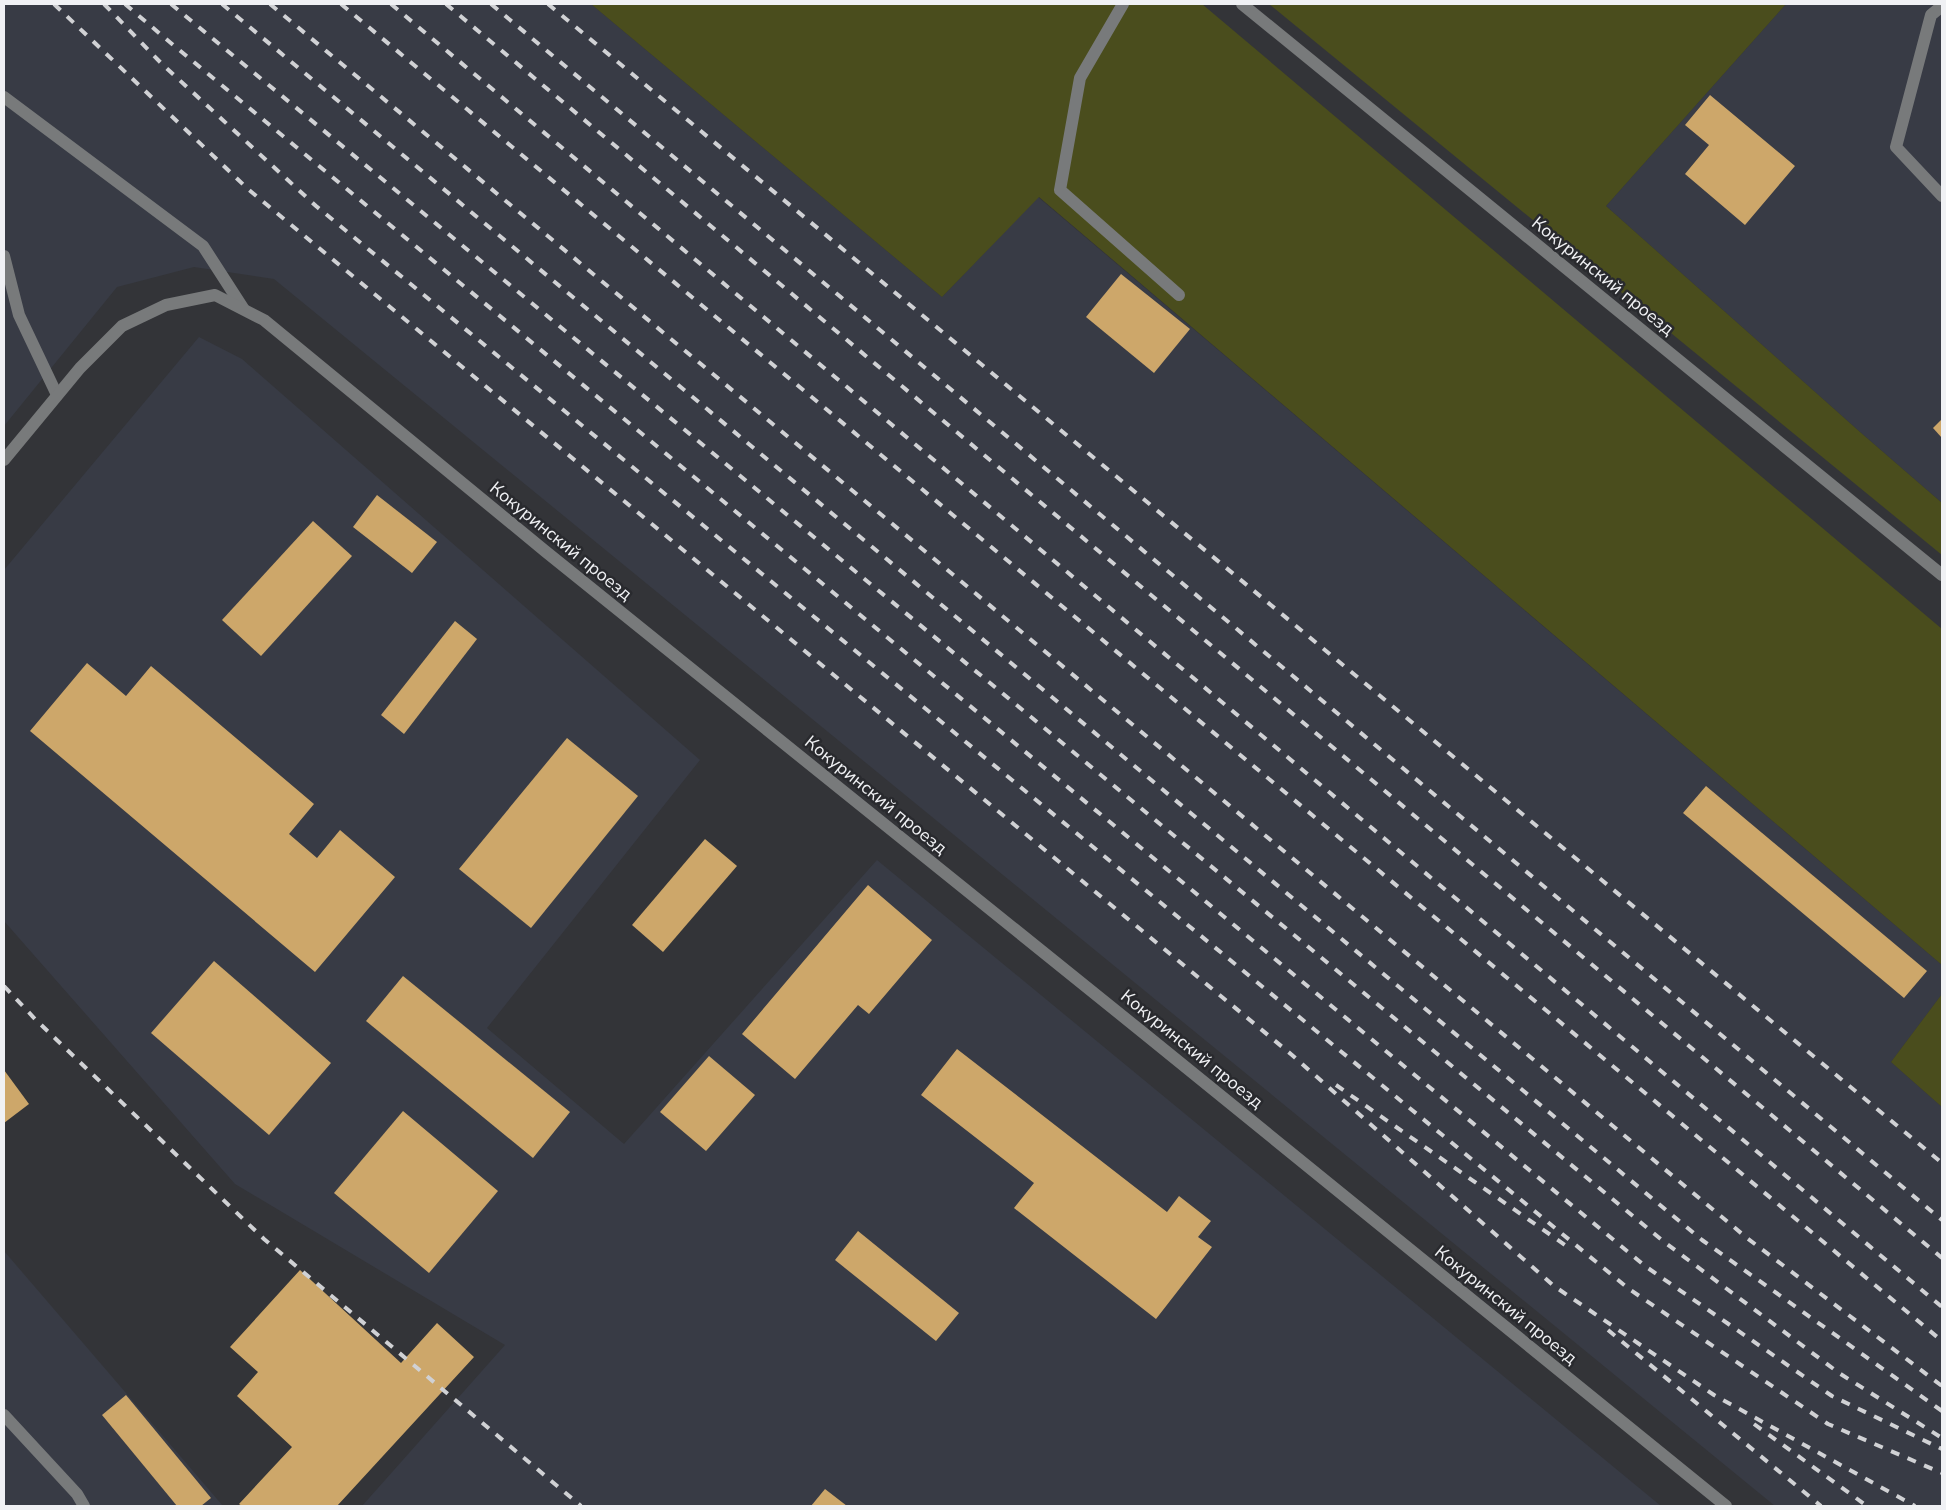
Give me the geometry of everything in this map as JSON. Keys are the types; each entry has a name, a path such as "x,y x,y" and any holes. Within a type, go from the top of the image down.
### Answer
{"street":[{"path":"1123,4 1080,78 1060,190 1180,296"},
{"name":"Кокуринский проезд","path":"1242,4 1942,575"},
{"path":"1942,6 1931,15 1896,147 1942,196"},
{"path":"4,97 204,246 243,309"},
{"path":"4,256 19,315 57,395"},
{"name":"Кокуринский проезд","path":"4,460 80,368 122,326 166,305 215,295 264,320 552,557 1146,1034 1726,1506"},
{"path":"4,1415 78,1494 84,1506"}],"shaded area":[{"path":"4,4 591,4 942,297 1038,197 1942,965 1942,994 1891,1062 1942,1107 1942,1506 1775,1506 274,279 194,267 117,287 4,426"},
{"path":"1786,4 1942,4 1942,503 1606,206"},
{"path":"199,337 242,359 700,760 487,1028 624,1144 877,860 1661,1506 362,1506 505,1345 235,1184 4,921 4,570"},
{"path":"4,1251 223,1506 4,1506"}],"green space":[{"path":"591,4 1202,4 1942,629 1942,965 1039,197 942,297"},
{"path":"1269,4 1786,4 1606,206 1942,503 1942,555"},
{"path":"1942,994 1942,1107 1891,1062"}],"building":[{"path":"1710,95 1795,166 1745,225 1685,174 1709,145 1685,125"},
{"path":"1121,274 1190,329 1154,373 1086,317"},
{"path":"1942,419 1942,438 1933,428"},
{"path":"377,495 437,542 412,573 353,527"},
{"path":"313,521 352,556 261,656 222,620"},
{"path":"455,621 477,639 404,734 381,715"},
{"path":"87,663 126,696 151,666 314,804 289,834 317,858 340,830 395,877 315,972 30,731"},
{"path":"567,738 638,796 531,928 459,869"},
{"path":"1706,786 1927,971 1904,998 1683,813"},
{"path":"705,839 737,866 663,952 632,925"},
{"path":"868,885 932,940 869,1014 858,1005 795,1079 742,1034"},
{"path":"214,961 331,1063 269,1135 151,1033"},
{"path":"403,976 570,1112 533,1158 366,1021"},
{"path":"957,1049 1167,1212 1179,1196 1211,1221 1198,1237 1212,1247 1156,1319 1014,1208 1034,1183 921,1095"},
{"path":"709,1056 755,1095 706,1151 660,1112"},
{"path":"4,1070 29,1104 4,1123"},
{"path":"403,1111 498,1191 429,1273 334,1193"},
{"path":"858,1231 959,1313 936,1341 835,1260"},
{"path":"300,1270 401,1363 437,1323 474,1357 337,1506 242,1506 239,1504 292,1447 237,1396 258,1372 230,1347"},
{"path":"126,1395 211,1498 201,1506 177,1506 102,1415"},
{"path":"825,1489 847,1506 811,1506"}],"railway":[{"path":"54,4 249,190 1292,1055 1554,1286 1714,1395 1915,1506"},
{"path":"104,4 162,64 316,206 1629,1289 1828,1424 1942,1473"},
{"path":"125,4 1645,1266 1832,1396 1942,1449"},
{"path":"171,4 1663,1241 1839,1373 1942,1438"},
{"path":"222,4 1702,1240 1942,1411"},
{"path":"270,4 1747,1238 1942,1386"},
{"path":"341,4 1942,1341"},
{"path":"391,4 1942,1307"},
{"path":"446,4 1942,1258"},
{"path":"491,4 1942,1220"},
{"path":"548,4 1942,1163"},
{"path":"4,986 35,1019 264,1239 581,1506"},
{"path":"1336,1085 1565,1245"},
{"path":"1608,1330 1821,1506"},
{"path":"1754,1424 1867,1506"}]}
